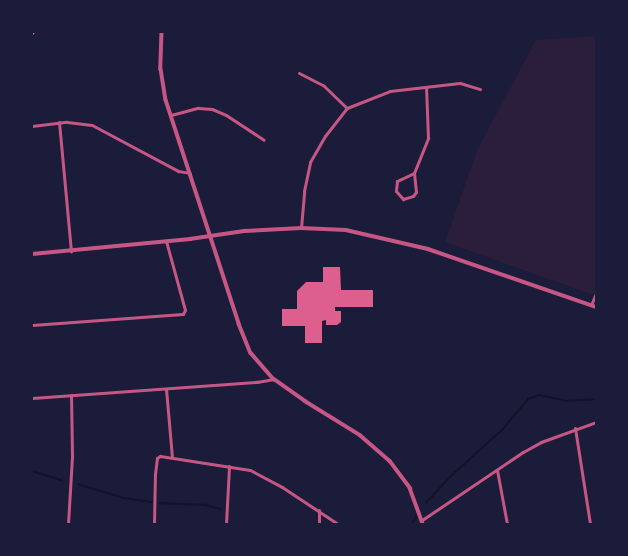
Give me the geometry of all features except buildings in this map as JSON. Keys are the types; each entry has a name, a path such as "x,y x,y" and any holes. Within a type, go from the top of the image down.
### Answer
{"street":[{"path":"162,32 162,80 171,115 212,235 244,338 252,353 274,379 378,449 410,488 423,522 497,470 541,442 575,428 596,422"},
{"path":"299,73 324,86 347,108"},
{"path":"301,228 304,191 310,162 324,136 347,108 390,91 460,83 480,89"},
{"path":"414,173 397,181 396,191 403,198 413,196 416,192 414,173 428,138 426,87"},
{"path":"171,115 198,108 212,109 264,140"},
{"path":"32,126 59,122 92,125 185,174 190,173"},
{"path":"59,122 71,251"},
{"path":"32,254 212,235 301,228 346,230 428,249 596,307"},
{"path":"32,325 183,314 185,310 166,241"},
{"path":"591,305 596,293"},
{"path":"32,398 166,389 274,379"},
{"path":"166,389 172,457"},
{"path":"68,524 72,456 71,396"},
{"path":"575,428 590,524"},
{"path":"154,524 156,465 160,456 229,466 260,474 319,510 338,524"},
{"path":"226,524 229,466"},
{"path":"497,470 507,524"},
{"path":"319,510 319,524"}],"shaded area":[{"path":"596,36 596,293 591,294 445,242 478,148 536,40"}],"waterway":[{"path":"426,503 451,476 503,429 528,399 539,395 567,401 596,399"},
{"path":"32,471 62,480"},
{"path":"78,484 124,498 152,502"},
{"path":"160,503 206,505 220,509"},
{"path":"412,524 417,515"}]}
